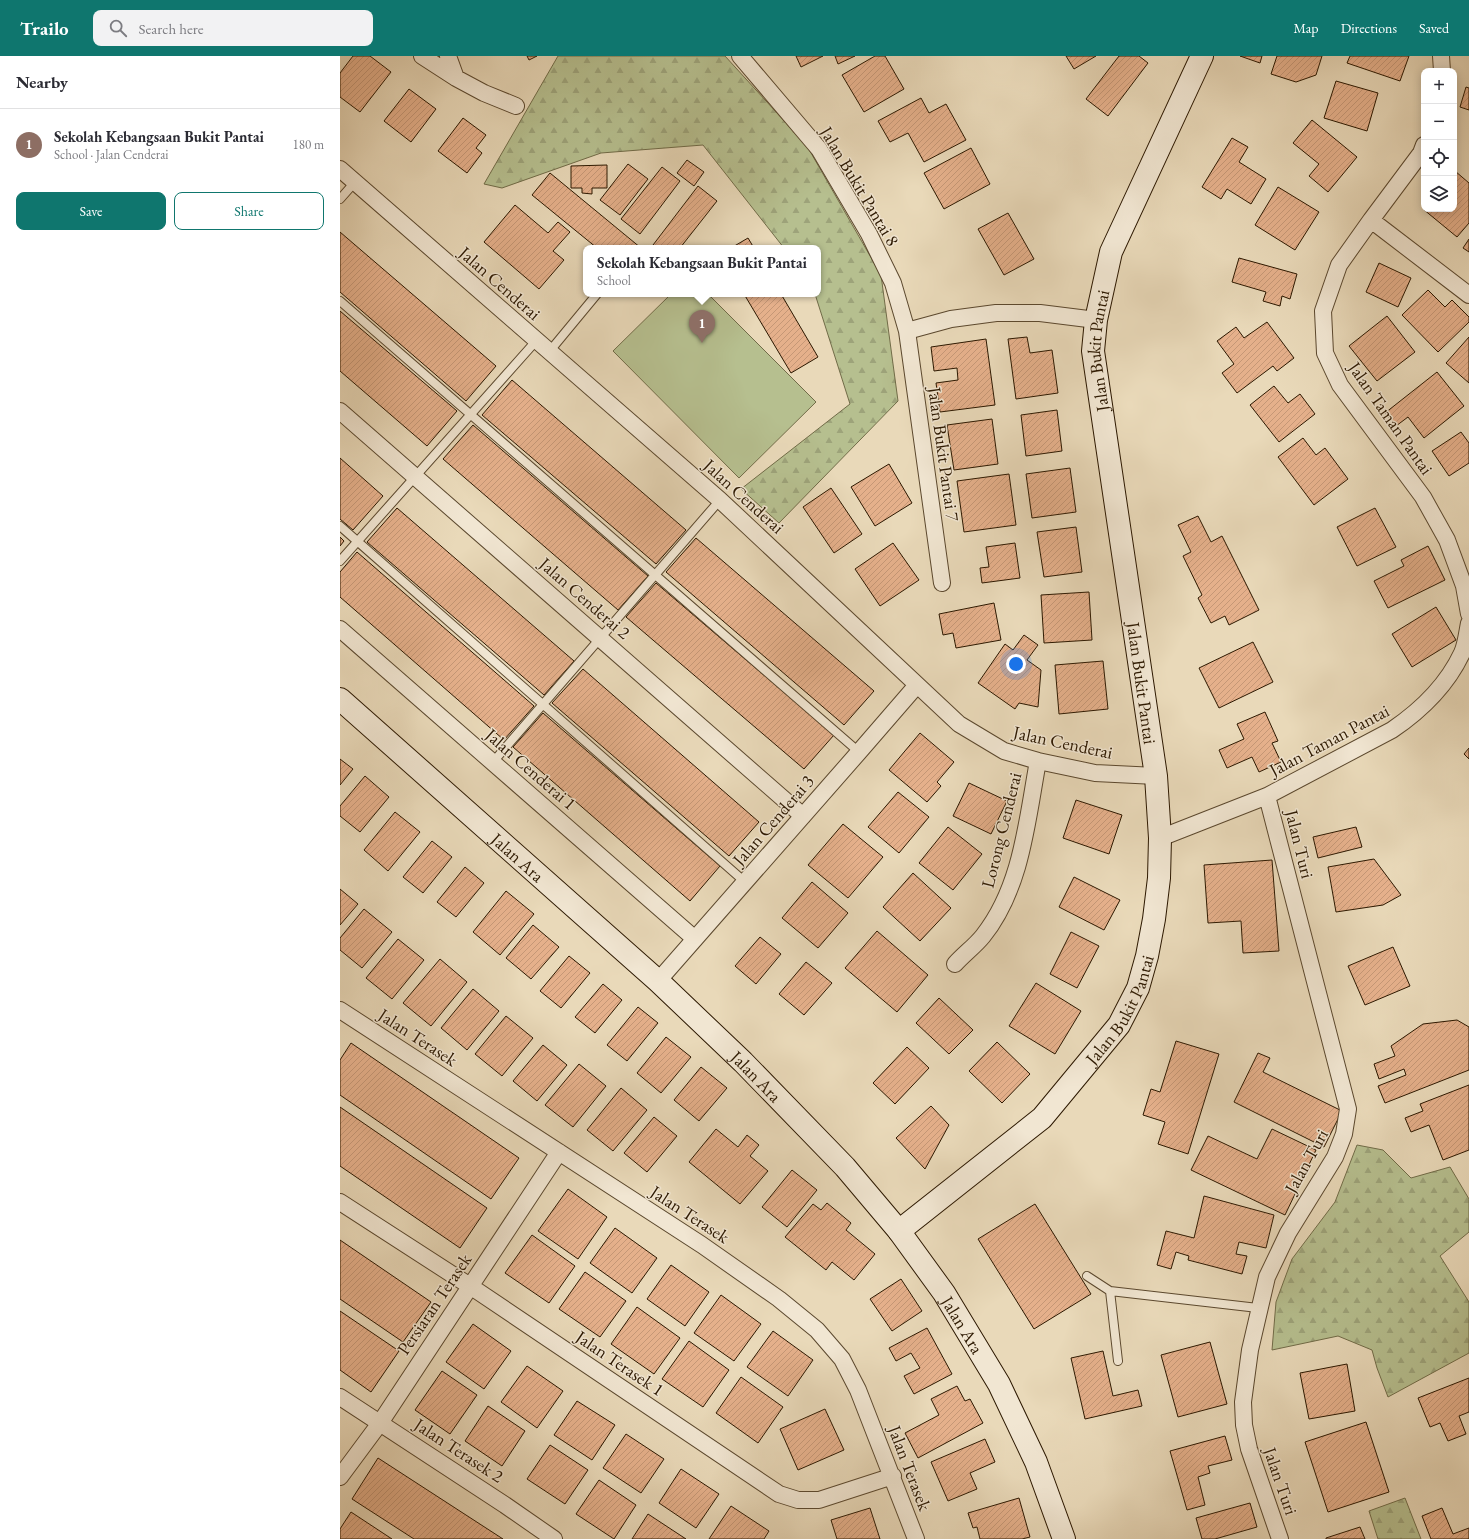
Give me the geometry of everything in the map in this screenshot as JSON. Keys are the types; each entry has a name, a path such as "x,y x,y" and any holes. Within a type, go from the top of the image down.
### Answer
{"street":[{"path":"422,56 456,78 484,93 516,106"},
{"path":"448,56 456,78"},
{"name":"Jalan Bukit Pantai 8","path":"740,56 819,149 869,234 894,283 907,331"},
{"name":"Jalan Bukit Pantai","path":"900,1231 1042,1118 1119,1025 1138,988 1147,956 1154,919 1159,878 1160,838 1156,776 1093,351 1096,320 1111,252 1202,56"},
{"path":"1441,56 1442,68"},
{"name":"Jalan Taman Pantai","path":"1421,152 1370,220 1340,265 1323,311 1325,353 1340,385 1423,497 1447,540 1464,586 1469,614"},
{"name":"Jalan Cenderai","path":"340,169 720,500 959,724 1004,751 1038,761 1095,773 1156,776"},
{"path":"1370,220 1469,296"},
{"path":"907,331 950,319 996,312 1040,312 1096,320"},
{"name":"Jalan Bukit Pantai 7","path":"907,331 942,583"},
{"name":"Jalan Cenderai 2","path":"340,411 803,816"},
{"name":"Jalan Taman Pantai","path":"1160,838 1267,796 1392,730 1429,700 1449,673 1462,652 1469,623"},
{"name":"Jalan Cenderai 1","path":"340,629 695,939"},
{"name":"Jalan Cenderai 3","path":"658,981 917,685"},
{"name":"Jalan Ara","path":"340,699 658,981 743,1062 839,1161 900,1231 944,1293 999,1384 1036,1462 1064,1539"},
{"name":"Lorong Cenderai","path":"955,964 983,936 1004,902 1017,864 1026,828 1038,761"},
{"name":"Jalan Turi","path":"1267,796 1348,1109 1344,1134 1335,1157 1288,1233 1267,1276 1258,1308 1250,1350 1243,1402 1244,1424 1249,1449 1280,1539"},
{"name":"Jalan Terasek","path":"340,1010 702,1245 779,1299 817,1330 842,1359 858,1390 893,1476 916,1539"},
{"name":"Persiaran Terasek","path":"340,1477 380,1422 559,1152"},
{"name":"Jalan Terasek 1","path":"340,1202 470,1286 779,1494 798,1500 819,1500 893,1476"},
{"name":"Jalan Terasek 2","path":"340,1396 506,1505 554,1539"}],"lane":[{"path":"340,199 355,182"},
{"path":"549,352 595,297"},
{"path":"340,301 859,752"},
{"path":"340,562 536,341"},
{"path":"493,762 720,500"},
{"path":"340,526 745,882"},
{"path":"1087,1276 1110,1291 1258,1308"},
{"path":"1110,1291 1118,1361"}],"green space":[{"path":"558,56 725,56 807,146 881,275 898,401 779,523 741,489 850,404 816,297 821,297 821,245 782,245 703,145 601,153 502,188 484,184"},
{"path":"668,297 711,297 816,402 739,478 613,351"},
{"path":"1357,1145 1383,1150 1411,1178 1450,1167 1469,1199 1469,1232 1440,1256 1469,1302 1469,1353 1388,1397 1372,1350 1338,1336 1272,1350 1276,1302 1292,1259 1335,1202"},
{"path":"1405,1498 1421,1539 1378,1539 1369,1511"}],"building":[{"path":"353,56 370,56 391,72 360,112 340,97 340,73"},
{"path":"527,56 537,56 529,60"},
{"path":"796,56 823,56 801,67"},
{"path":"835,56 855,56 838,64"},
{"path":"875,56 885,56 904,89 864,112 842,75"},
{"path":"1066,56 1096,56 1074,69"},
{"path":"1119,56 1139,56 1148,63 1108,116 1086,99"},
{"path":"1240,56 1262,56 1260,63"},
{"path":"1277,56 1322,56 1316,75 1296,82 1271,74"},
{"path":"1350,56 1409,56 1400,81 1347,63"},
{"path":"1336,81 1378,93 1367,131 1324,118"},
{"path":"1466,87 1469,88 1469,110 1460,107"},
{"path":"409,89 436,109 411,142 384,121"},
{"path":"921,98 929,113 946,104 966,140 924,162 908,133 890,142 878,121"},
{"path":"463,118 486,135 476,148 482,153 467,173 438,151"},
{"path":"1312,120 1357,157 1328,192 1309,176 1319,164 1293,143"},
{"path":"1232,138 1248,147 1239,162 1266,179 1251,204 1227,189 1221,199 1202,187"},
{"path":"971,148 990,184 944,209 924,173"},
{"path":"687,160 704,172 694,186 677,173"},
{"path":"628,164 648,179 620,215 600,200"},
{"path":"607,165 607,188 592,188 592,194 582,193 582,188 571,188 571,166"},
{"path":"662,167 680,181 640,234 621,219"},
{"path":"550,173 637,245 593,245 532,195"},
{"path":"1457,173 1469,183 1469,223 1457,237 1427,212 1457,212"},
{"path":"698,186 717,201 682,245 653,245"},
{"path":"1278,187 1319,212 1295,250 1255,225"},
{"path":"515,205 548,233 558,222 570,232 553,251 564,260 539,289 484,242"},
{"path":"1008,213 1034,259 1004,275 978,229"},
{"path":"340,232 496,366 466,401 340,292"},
{"path":"748,238 752,245 736,245"},
{"path":"1469,239 1469,252 1463,248"},
{"path":"1239,258 1297,274 1290,299 1282,296 1280,306 1263,301 1266,292 1232,282"},
{"path":"1379,263 1411,278 1398,307 1366,292"},
{"path":"1428,290 1445,307 1452,300 1469,317 1469,322 1438,352 1402,315"},
{"path":"746,297 783,297 818,357 791,373"},
{"path":"340,311 457,411 427,446 340,371"},
{"path":"1387,316 1415,352 1377,381 1349,346"},
{"path":"1267,322 1294,358 1277,371 1273,366 1237,393 1222,373 1234,364 1217,341 1236,327 1244,338"},
{"path":"1027,337 1030,353 1052,350 1058,393 1016,399 1008,339"},
{"path":"1469,337 1469,383 1446,363"},
{"path":"986,339 995,405 940,412 936,383 958,380 957,368 934,371 931,347"},
{"path":"1437,372 1464,406 1424,438 1408,417 1396,426 1385,413"},
{"path":"512,380 686,530 656,564 482,415"},
{"path":"1274,386 1288,403 1300,394 1315,414 1279,442 1250,405"},
{"path":"1057,410 1062,451 1026,456 1021,415"},
{"path":"992,419 998,464 954,470 947,425"},
{"path":"473,425 648,576 618,610 443,459"},
{"path":"1461,432 1469,443 1469,463 1449,476 1432,451"},
{"path":"1303,438 1316,455 1325,448 1348,479 1314,505 1278,457"},
{"path":"340,458 383,496 353,530 340,519"},
{"path":"889,464 912,503 875,526 851,487"},
{"path":"1070,468 1076,512 1032,518 1026,474"},
{"path":"1009,474 1016,525 964,532 957,481"},
{"path":"831,488 862,534 834,553 803,507"},
{"path":"397,508 574,661 544,695 367,542"},
{"path":"1375,508 1396,547 1357,566 1337,527"},
{"path":"1198,516 1211,542 1222,536 1259,610 1229,625 1225,616 1211,623 1198,598 1202,595 1183,556 1191,552 1178,525"},
{"path":"1076,527 1082,572 1044,577 1037,532"},
{"path":"340,537 344,541 340,546"},
{"path":"696,538 874,691 844,725 666,572"},
{"path":"893,543 919,580 880,606 855,569"},
{"path":"1015,543 1020,578 982,583 980,568 989,567 986,547"},
{"path":"1428,546 1445,580 1388,608 1374,581 1404,566 1401,560"},
{"path":"357,552 534,706 504,740 340,597 340,572"},
{"path":"656,583 834,735 804,769 626,617"},
{"path":"1089,592 1092,640 1044,643 1041,595"},
{"path":"994,603 1001,640 956,648 953,633 943,635 939,614"},
{"path":"1436,607 1456,640 1412,667 1392,634"},
{"path":"1024,635 1038,645 1027,660 1041,670 1038,707 1019,703 1015,709 978,683 1005,644 1013,650"},
{"path":"1253,642 1273,682 1219,708 1199,668"},
{"path":"1103,661 1108,709 1059,714 1055,665"},
{"path":"583,669 759,822 729,856 552,703"},
{"path":"1265,712 1278,741 1272,743 1281,762 1259,772 1252,757 1227,768 1219,750 1244,739 1237,724"},
{"path":"543,713 720,866 690,901 513,747"},
{"path":"920,733 954,762 937,782 941,786 927,802 889,770"},
{"path":"1469,748 1469,759 1464,754"},
{"path":"340,759 353,769 340,785"},
{"path":"365,776 389,797 360,832 340,816 340,806"},
{"path":"969,783 1007,801 991,834 953,816"},
{"path":"898,792 929,817 899,853 868,827"},
{"path":"1076,800 1122,815 1109,854 1063,838"},
{"path":"395,812 420,832 388,871 364,850"},
{"path":"843,824 883,857 848,898 808,865"},
{"path":"948,827 982,854 953,890 919,863"},
{"path":"1356,827 1362,847 1318,858 1313,837"},
{"path":"432,841 452,857 423,893 403,877"},
{"path":"1374,859 1401,895 1383,905 1336,912 1328,867"},
{"path":"1272,860 1279,951 1243,953 1241,921 1208,923 1204,865"},
{"path":"465,867 484,883 456,917 437,902"},
{"path":"913,873 951,908 920,941 883,907"},
{"path":"1074,877 1120,900 1104,930 1059,907"},
{"path":"812,882 848,913 818,948 782,918"},
{"path":"340,889 358,904 340,925"},
{"path":"506,891 534,914 500,955 473,932"},
{"path":"364,909 392,932 362,968 340,950 340,938"},
{"path":"533,925 559,947 531,979 506,958"},
{"path":"877,931 928,975 897,1012 845,968"},
{"path":"1071,932 1099,946 1077,988 1050,974"},
{"path":"760,937 781,954 756,984 735,966"},
{"path":"398,939 424,960 392,999 366,978"},
{"path":"1393,947 1410,986 1365,1005 1348,966"},
{"path":"569,956 590,973 561,1008 540,991"},
{"path":"440,959 467,982 431,1026 403,1003"},
{"path":"806,962 832,983 804,1015 779,994"},
{"path":"1036,983 1081,1011 1055,1054 1009,1026"},
{"path":"603,984 622,1000 595,1033 575,1017"},
{"path":"473,989 499,1011 467,1050 441,1028"},
{"path":"939,998 973,1030 949,1054 916,1023"},
{"path":"638,1007 658,1023 627,1061 607,1045"},
{"path":"506,1016 533,1038 502,1076 475,1054"},
{"path":"1457,1020 1469,1027 1469,1070 1385,1103 1378,1086 1406,1075 1404,1069 1379,1079 1374,1064 1395,1056 1391,1046 1423,1024"},
{"path":"666,1037 691,1057 661,1093 637,1073"},
{"path":"1176,1041 1219,1054 1188,1154 1158,1144 1165,1122 1143,1115 1151,1089 1160,1092"},
{"path":"997,1042 1030,1074 1002,1103 969,1071"},
{"path":"351,1043 519,1158 491,1199 340,1095 340,1060"},
{"path":"543,1045 567,1065 537,1101 513,1081"},
{"path":"907,1047 929,1068 895,1104 873,1083"},
{"path":"1258,1053 1270,1058 1263,1072 1342,1111 1324,1147 1234,1102"},
{"path":"579,1064 606,1086 573,1127 545,1105"},
{"path":"701,1067 727,1088 699,1121 674,1100"},
{"path":"1469,1085 1469,1150 1443,1160 1429,1125 1411,1132 1405,1118 1423,1111 1420,1104"},
{"path":"621,1088 647,1110 613,1151 587,1130"},
{"path":"931,1106 949,1125 925,1169 896,1138"},
{"path":"340,1107 487,1208 460,1248 340,1166"},
{"path":"654,1117 677,1136 647,1172 624,1153"},
{"path":"716,1129 738,1147 747,1135 759,1145 750,1156 768,1171 740,1204 689,1162"},
{"path":"1272,1129 1316,1150 1285,1215 1191,1170 1208,1136 1257,1159"},
{"path":"792,1170 817,1190 787,1227 762,1207"},
{"path":"568,1189 607,1217 578,1259 538,1231"},
{"path":"1204,1196 1274,1215 1266,1248 1239,1242 1236,1254 1247,1256 1242,1274 1188,1260 1189,1256 1176,1252 1171,1269 1157,1265 1166,1231 1194,1238"},
{"path":"827,1203 851,1223 846,1230 875,1254 854,1280 832,1262 826,1270 785,1237 813,1204 821,1210"},
{"path":"1035,1204 1091,1294 1034,1329 978,1239"},
{"path":"615,1228 657,1258 632,1293 590,1263"},
{"path":"532,1235 575,1266 549,1303 505,1273"},
{"path":"340,1240 431,1302 403,1342 340,1299"},
{"path":"671,1265 709,1292 685,1326 647,1299"},
{"path":"585,1272 626,1301 600,1337 559,1309"},
{"path":"901,1279 922,1311 892,1331 870,1299"},
{"path":"721,1295 761,1324 734,1361 694,1333"},
{"path":"637,1307 680,1338 654,1374 611,1344"},
{"path":"340,1311 399,1351 371,1392 340,1370"},
{"path":"473,1324 511,1351 484,1389 446,1362"},
{"path":"927,1328 952,1374 914,1394 904,1376 920,1368 911,1353 896,1361 889,1348"},
{"path":"773,1331 813,1360 788,1396 747,1367"},
{"path":"689,1341 729,1370 703,1407 662,1379"},
{"path":"1210,1342 1227,1404 1178,1417 1161,1355"},
{"path":"1103,1351 1113,1396 1138,1390 1142,1406 1085,1419 1071,1358"},
{"path":"1347,1364 1355,1411 1309,1419 1300,1373"},
{"path":"527,1366 563,1391 537,1428 501,1402"},
{"path":"442,1371 477,1395 450,1434 415,1410"},
{"path":"741,1377 783,1407 758,1443 716,1413"},
{"path":"1469,1378 1469,1412 1459,1416 1466,1434 1448,1441 1440,1423 1430,1427 1418,1398"},
{"path":"957,1386 965,1401 970,1399 983,1423 918,1458 905,1433 939,1415 931,1399"},
{"path":"577,1401 615,1425 592,1460 554,1435"},
{"path":"488,1406 525,1431 502,1466 465,1441"},
{"path":"825,1409 844,1450 798,1470 780,1429"},
{"path":"1366,1422 1389,1492 1328,1512 1305,1442"},
{"path":"626,1434 664,1459 641,1493 603,1468"},
{"path":"1225,1436 1232,1460 1208,1466 1210,1473 1198,1477 1205,1505 1187,1510 1170,1451"},
{"path":"985,1439 995,1462 970,1473 977,1489 948,1501 931,1462"},
{"path":"550,1445 588,1470 565,1504 527,1479"},
{"path":"378,1458 503,1539 414,1539 352,1499"},
{"path":"681,1469 719,1494 696,1528 659,1503"},
{"path":"599,1480 636,1505 614,1539 576,1514"},
{"path":"1019,1498 1030,1537 1022,1539 980,1539 977,1527 973,1528 968,1513"},
{"path":"1250,1503 1257,1527 1215,1539 1202,1539 1196,1518"},
{"path":"731,1506 769,1531 764,1539 709,1539"},
{"path":"870,1508 880,1539 837,1539 831,1520"},
{"path":"1442,1508 1453,1534 1469,1528 1469,1539 1431,1539 1422,1516"},
{"path":"351,1512 392,1539 340,1539 340,1529"},
{"path":"648,1514 686,1539 632,1539"},
{"path":"1360,1527 1365,1539 1326,1539 1326,1538"}],"place":[{"name":"Sekolah Kebangsaan Bukit Pantai","path":"702,343"}]}
